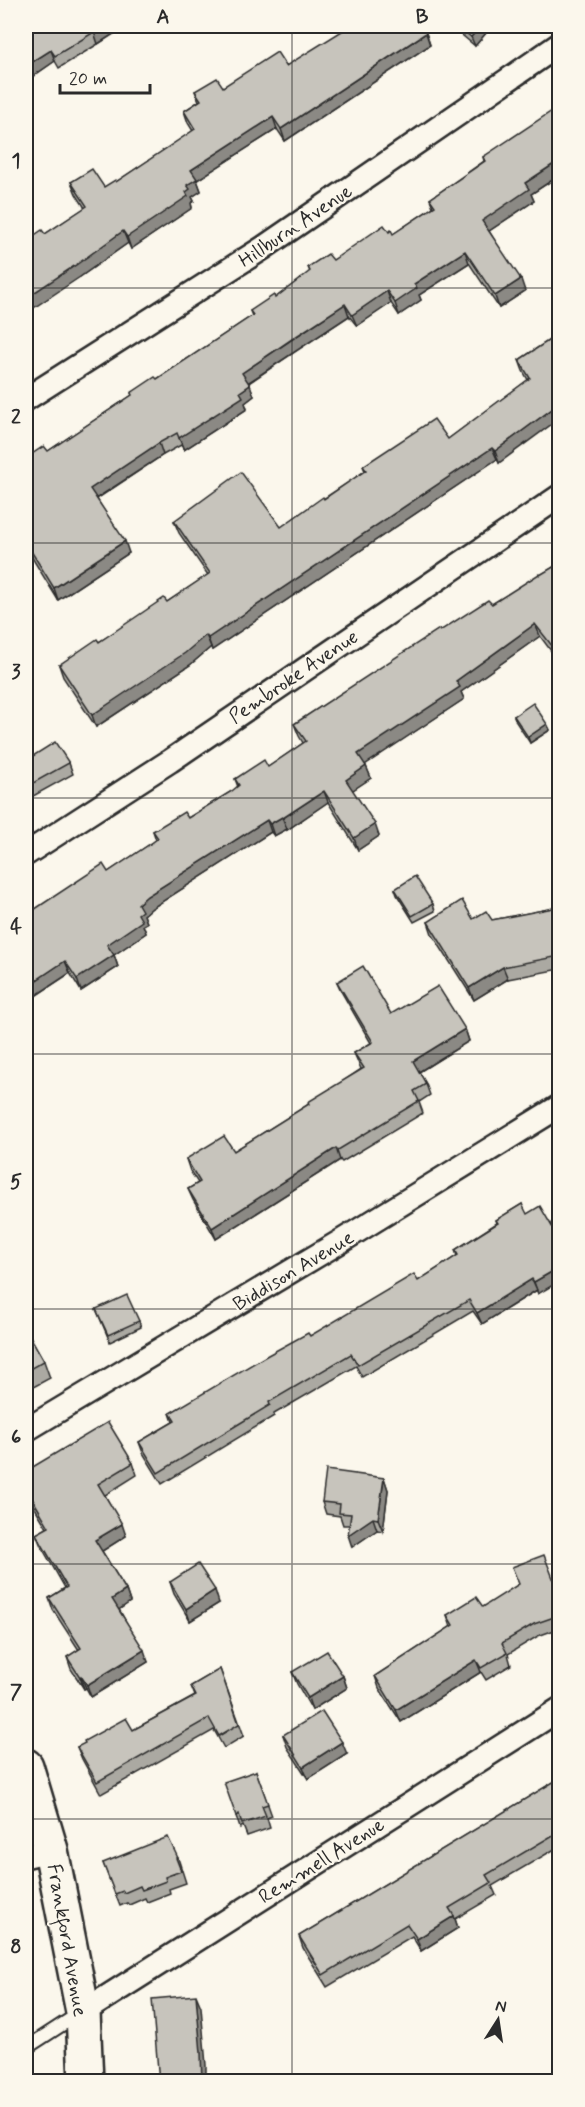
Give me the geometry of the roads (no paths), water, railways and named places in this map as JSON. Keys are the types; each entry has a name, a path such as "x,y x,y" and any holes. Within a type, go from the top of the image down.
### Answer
{"street":[{"name":"Hillburn Avenue","path":"26,399 263,248 560,44"},
{"name":"Pembroke Avenue","path":"26,854 170,761 560,496"},
{"name":"Biddison Avenue","path":"26,1431 560,1106"},
{"name":"Remmell Avenue","path":"83,2012 560,1709"},
{"name":"Frankford Avenue","path":"26,1767 38,1853 83,2012 86,2082"}],"lane":[{"path":"26,2048 83,2012"}]}
